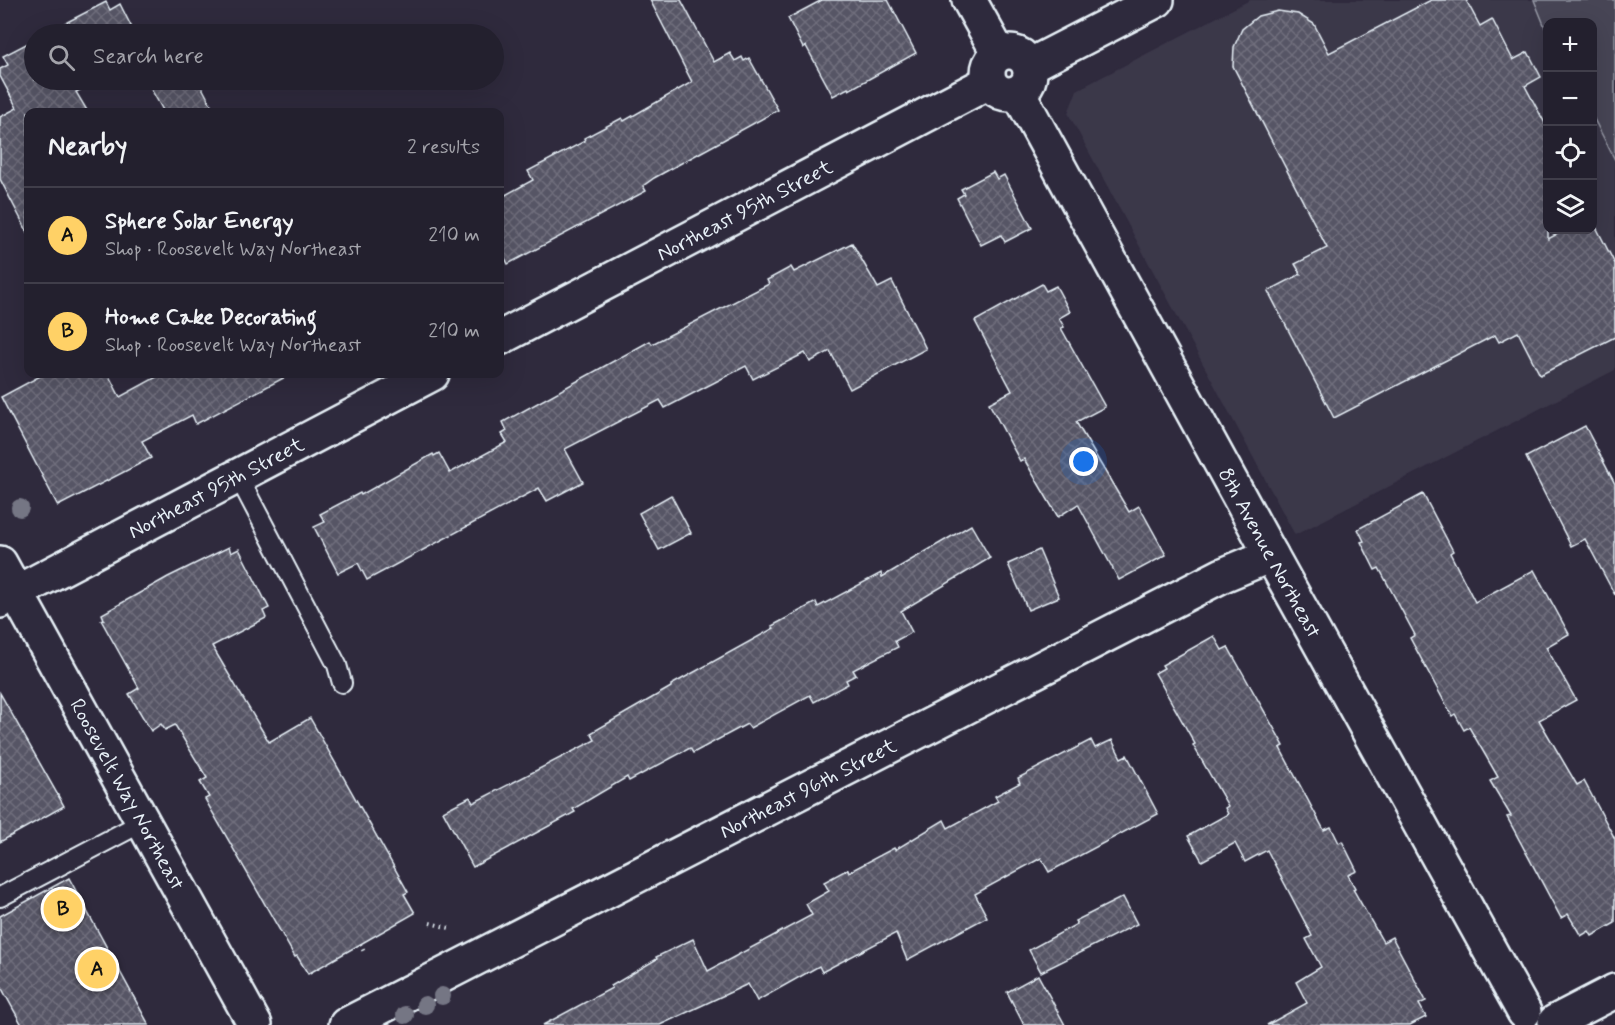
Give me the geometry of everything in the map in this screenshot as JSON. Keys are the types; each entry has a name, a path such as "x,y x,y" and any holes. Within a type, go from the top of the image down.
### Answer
{"street":[{"name":"8th Avenue Northeast","path":"969,0 1518,1019"},
{"name":"Northeast 95th Street","path":"504,336 1009,74 1157,0"},
{"name":"Northeast 95th Street","path":"8,597 424,378"},
{"name":"Northeast 96th Street","path":"346,1025 1212,581 1270,555"},
{"name":"Roosevelt Way Northeast","path":"0,563 8,597 143,822 255,1025"},
{"path":"1518,1019 1533,1010 1541,1011 1550,1015 1556,1024 1615,991"}],"lane":[{"path":"238,476 337,665 342,683"},
{"path":"0,897 143,822"}],"path":[{"path":"360,944 365,954"}],"shaded area":[{"path":"1250,0 1615,0 1615,370 1295,535 1068,113 1077,90"},
{"path":"1534,0 1615,0 1615,160 1597,125 1597,18 1543,18 1543,22"}],"building":[{"path":"650,0 681,0 714,62 730,53 735,61 742,57 744,61 749,58 778,110 654,178 643,186 646,191 508,264 504,256 504,196 533,180 528,171 585,141 584,138 622,118 624,121 692,82"},
{"path":"822,0 888,0 916,53 849,90 848,88 833,96 806,46 803,48 788,18"},
{"path":"1431,0 1466,0 1480,26 1492,19 1513,60 1528,52 1541,77 1525,86 1543,120 1543,234 1548,234 1548,239 1557,234 1597,234 1597,229 1615,264 1615,337 1540,375 1518,332 1499,342 1495,335 1334,418 1268,291 1301,274 1295,264 1327,248 1233,66 1234,47 1242,29 1258,16 1278,11 1298,14 1314,24 1329,53"},
{"path":"106,2 110,10 120,4 130,24 63,24"},
{"path":"24,45 24,90 80,90 76,92 86,108 24,108 24,225 0,179 0,117 17,108 0,76 0,69 8,65 3,56"},
{"path":"152,90 203,90 213,108 162,108"},
{"path":"993,172 997,179 1004,175 1032,228 1005,242 1001,235 981,245 957,198 964,194 961,189"},
{"path":"852,243 878,288 892,281 926,349 850,389 830,351 810,362 805,353 753,379 746,366 665,408 660,400 565,449 583,482 547,501 539,488 367,580 358,563 338,573 314,527 325,522 320,514 360,493 361,495 433,454 434,456 439,453 450,473 507,442 502,434 507,431 503,422 650,341 652,344 769,284 767,280 791,267 794,272"},
{"path":"1042,284 1046,291 1056,286 1070,312 1059,318 1064,327 1061,328 1105,407 1076,422 1129,512 1139,506 1166,555 1119,580 1078,504 1058,517 1024,459 1020,461 989,403 1012,391 975,321"},
{"path":"37,378 110,378 120,397 155,378 283,378 196,424 192,415 142,441 151,458 58,506 1,397"},
{"path":"1585,426 1615,484 1615,595 1585,539 1571,546 1526,457"},
{"path":"1423,494 1453,551 1450,553 1475,602 1534,570 1569,634 1546,647 1576,700 1539,720 1577,785 1584,781 1615,839 1615,923 1592,936 1589,931 1581,936 1568,914 1561,918 1507,817 1511,816 1490,781 1498,777 1469,727 1464,730 1455,714 1452,716 1410,638 1415,635 1379,568 1375,570 1361,542 1364,541 1358,529"},
{"path":"671,495 691,533 659,550 639,513"},
{"path":"971,525 990,558 901,611 912,632 895,641 898,647 853,670 856,675 846,680 848,684 814,702 810,695 750,728 747,724 693,753 690,748 629,781 627,777 573,809 575,812 473,867 443,811 470,797 473,803 595,740 591,733 671,685 774,628 772,626 816,602 818,607 881,573 882,577"},
{"path":"229,547 231,553 239,549 269,608 263,611 266,618 212,646 269,742 310,718 408,892 404,894 415,913 308,974 297,956 295,957 205,799 209,797 200,782 207,778 175,725 165,730 161,724 151,731 129,694 139,688 101,620 104,619 102,614 168,577"},
{"path":"1039,550 1059,597 1028,610 1008,564"},
{"path":"1214,636 1222,650 1228,647 1284,746 1280,748 1324,830 1331,827 1339,843 1342,841 1357,871 1348,875 1355,888 1353,889 1383,942 1392,937 1426,1001 1419,1004 1426,1017 1410,1025 1267,1025 1307,1003 1296,982 1321,967 1306,939 1312,936 1267,850 1245,862 1235,843 1202,861 1188,836 1228,814 1225,808 1228,806 1155,673 1164,668 1162,665"},
{"path":"0,693 64,806 0,842"},
{"path":"1091,740 1095,748 1112,740 1121,758 1127,755 1158,814 1049,872 1041,858 975,894 987,917 907,960 896,933 822,972 819,966 757,1001 748,984 660,1025 543,1025 612,988 611,986 657,959 656,957 693,939 708,971 812,915 806,904 829,891 824,882 848,869 849,872 894,848 895,850 944,820 948,828 998,801 995,796 1020,783 1018,778"},
{"path":"69,878 149,1025 22,1025 0,985 0,916"},
{"path":"1123,897 1137,924 1041,972 1029,950 1077,924 1075,921"},
{"path":"1038,975 1065,1025 1024,1025 1007,992"}],"place":[{"name":"Home Cake Decorating","path":"63,909"},
{"name":"Sphere Solar Energy","path":"97,969"}]}
